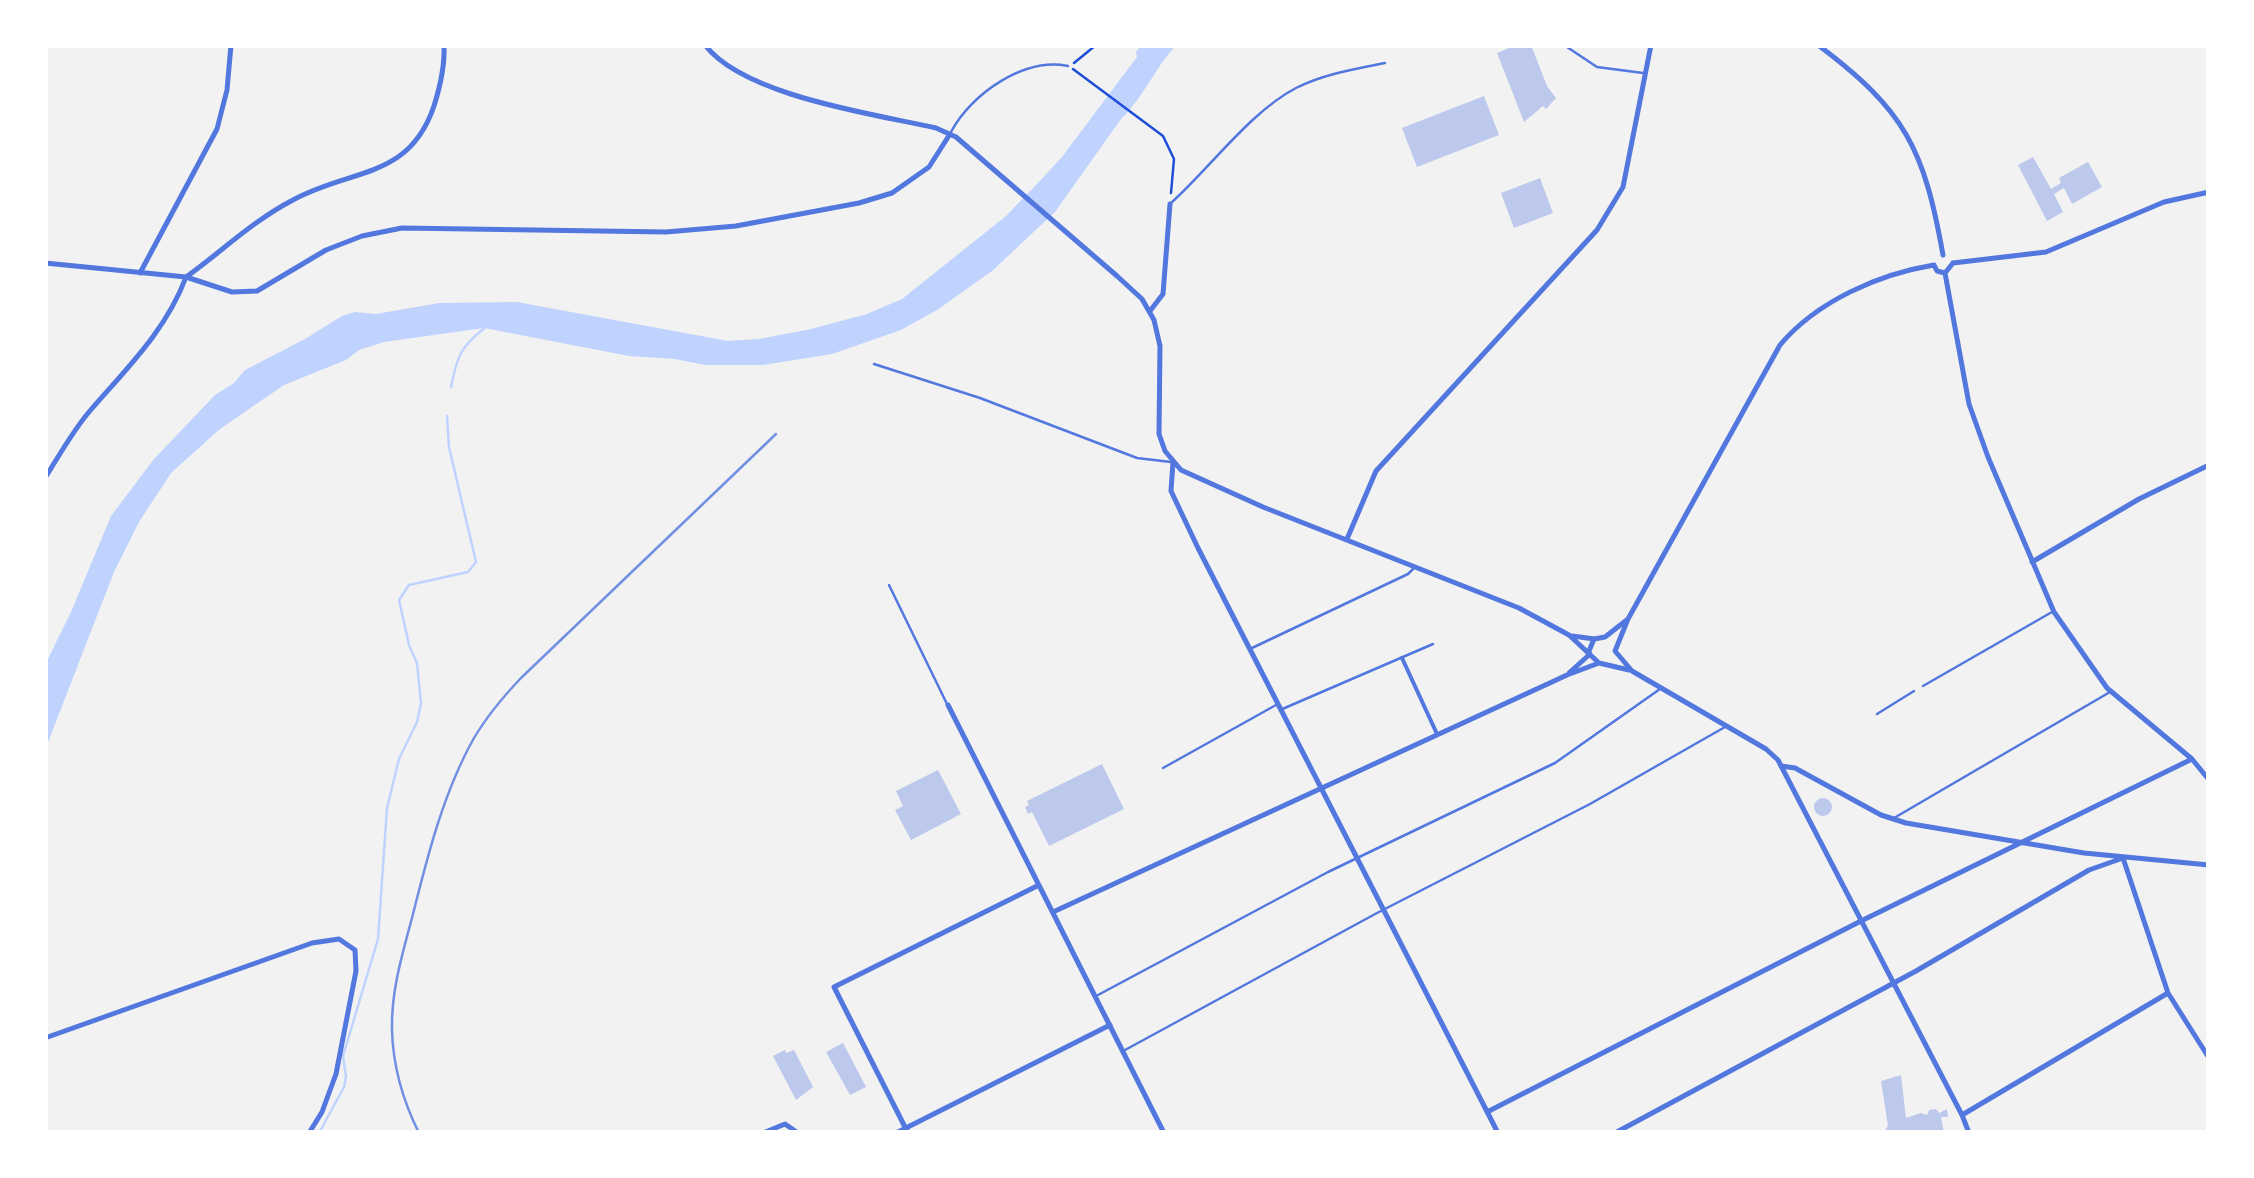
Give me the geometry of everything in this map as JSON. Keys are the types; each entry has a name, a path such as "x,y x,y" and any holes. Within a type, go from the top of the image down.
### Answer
{"street":[{"path":"140,273 217,129 228,90 231,45"},
{"path":"45,478 86,415 136,361 186,277 294,199 380,168 411,149 426,125 438,92 444,45"},
{"path":"705,45 729,68 779,90 950,134 972,148 1102,262 1150,311 1160,342 1158,430 1173,462 1208,484 1516,606 1569,635 1602,662 1632,671 1770,752 1781,766 1894,982 1969,1133"},
{"path":"1347,539 1376,471 1607,218 1623,187 1650,45"},
{"path":"1818,45 1868,85 1913,144 1930,184 1942,255"},
{"path":"45,263 186,277 232,292 257,291 336,246 402,228 695,232 869,200 898,190 929,167 950,134"},
{"path":"1952,263 2046,252 2157,205 2209,192"},
{"path":"1150,311 1160,302 1164,289 1170,204"},
{"path":"1942,255 1952,263"},
{"path":"1942,255 1934,265 1936,271 1946,274"},
{"path":"1952,263 1946,274 1967,396 1988,457 2054,612 2110,692 2192,759 2209,780"},
{"path":"1053,912 1566,675 1602,662 1615,649 1760,376 1784,340 1817,314 1881,277 1934,265"},
{"path":"1173,462 1173,497 1277,708 1498,1133"},
{"path":"2032,562 2209,465"},
{"path":"1569,635 1605,637 1628,619"},
{"path":"1605,637 1632,671"},
{"path":"1566,675 1596,639"},
{"path":"1402,658 1438,734"},
{"path":"948,706 1164,1133"},
{"path":"1487,1112 1861,921 2192,759"},
{"path":"1781,766 1800,770 1892,819 2084,853 2209,865"},
{"path":"2084,853 2102,864"},
{"path":"1615,1133 2102,864 2123,858"},
{"path":"2123,858 2168,993 2209,1058"},
{"path":"907,1130 834,986 1039,885"},
{"path":"45,1038 274,955 323,940 343,940 355,950 356,971 330,1094 310,1133"},
{"path":"1962,1115 2168,993"},
{"path":"896,1133 1110,1025"},
{"path":"763,1133 787,1124 798,1133"}],"lane":[{"path":"1564,45 1600,68 1643,73"},
{"path":"1170,204 1261,114 1292,90 1329,75 1385,63"},
{"path":"950,134 962,116 1010,75 1046,66 1068,66"},
{"path":"874,364 980,398 1137,458 1173,462"},
{"path":"1248,650 1408,574 1414,566"},
{"path":"890,585 948,706"},
{"path":"1923,686 2054,612"},
{"path":"1163,768 1277,708 1433,644"},
{"path":"1096,996 1355,859 1558,762 1662,688"},
{"path":"1877,714 1914,691"},
{"path":"1892,819 2110,692"},
{"path":"1123,1051 1590,804 1726,726"}],"path":[{"path":"1068,66 1096,45"},
{"path":"1074,69 1157,130 1167,142 1174,159 1170,204"}],"water":[{"path":"1141,45 1176,45 1055,212 992,271 901,330 832,354 763,365 705,365 629,356 484,328 384,342 284,385 220,429 171,473 139,522 114,572 45,750 45,665 111,516 154,459 215,395 245,370 342,316 439,303 517,302 728,341 811,329 867,314 902,299 1006,216 1062,157 1137,57"}],"building":[{"path":"1516,45 1531,45 1547,86 1556,98 1524,122 1497,53"},
{"path":"1484,96 1499,135 1417,167 1402,128"},
{"path":"2033,157 2051,189 2061,183 2059,178 2088,162 2102,187 2072,204 2064,188 2054,194 2063,212 2047,221 2018,165"},
{"path":"1540,178 1553,213 1514,228 1501,193"},
{"path":"1102,764 1124,809 1049,846 1032,812 1028,814 1027,801"},
{"path":"938,770 961,814 911,840 895,810 903,806 896,791"},
{"path":"1823,798 1832,807 1823,816 1814,807"},
{"path":"843,1043 866,1087 850,1095 826,1052"},
{"path":"794,1050 813,1087 796,1100 773,1056"},
{"path":"1901,1075 1906,1118 1947,1109 1948,1117 1941,1117 1944,1133 1883,1133 1888,1126 1881,1081"}],"waterway":[{"path":"451,387 461,352 486,327"},
{"path":"319,1133 344,1087 343,1056 378,939 387,808 399,759 417,722 421,703 417,663 399,600 409,585 468,572 476,562 449,447 447,416"}],"railway":[{"path":"419,1133 397,1070 393,1002 430,849 463,759 484,722 521,678 776,434"}]}
